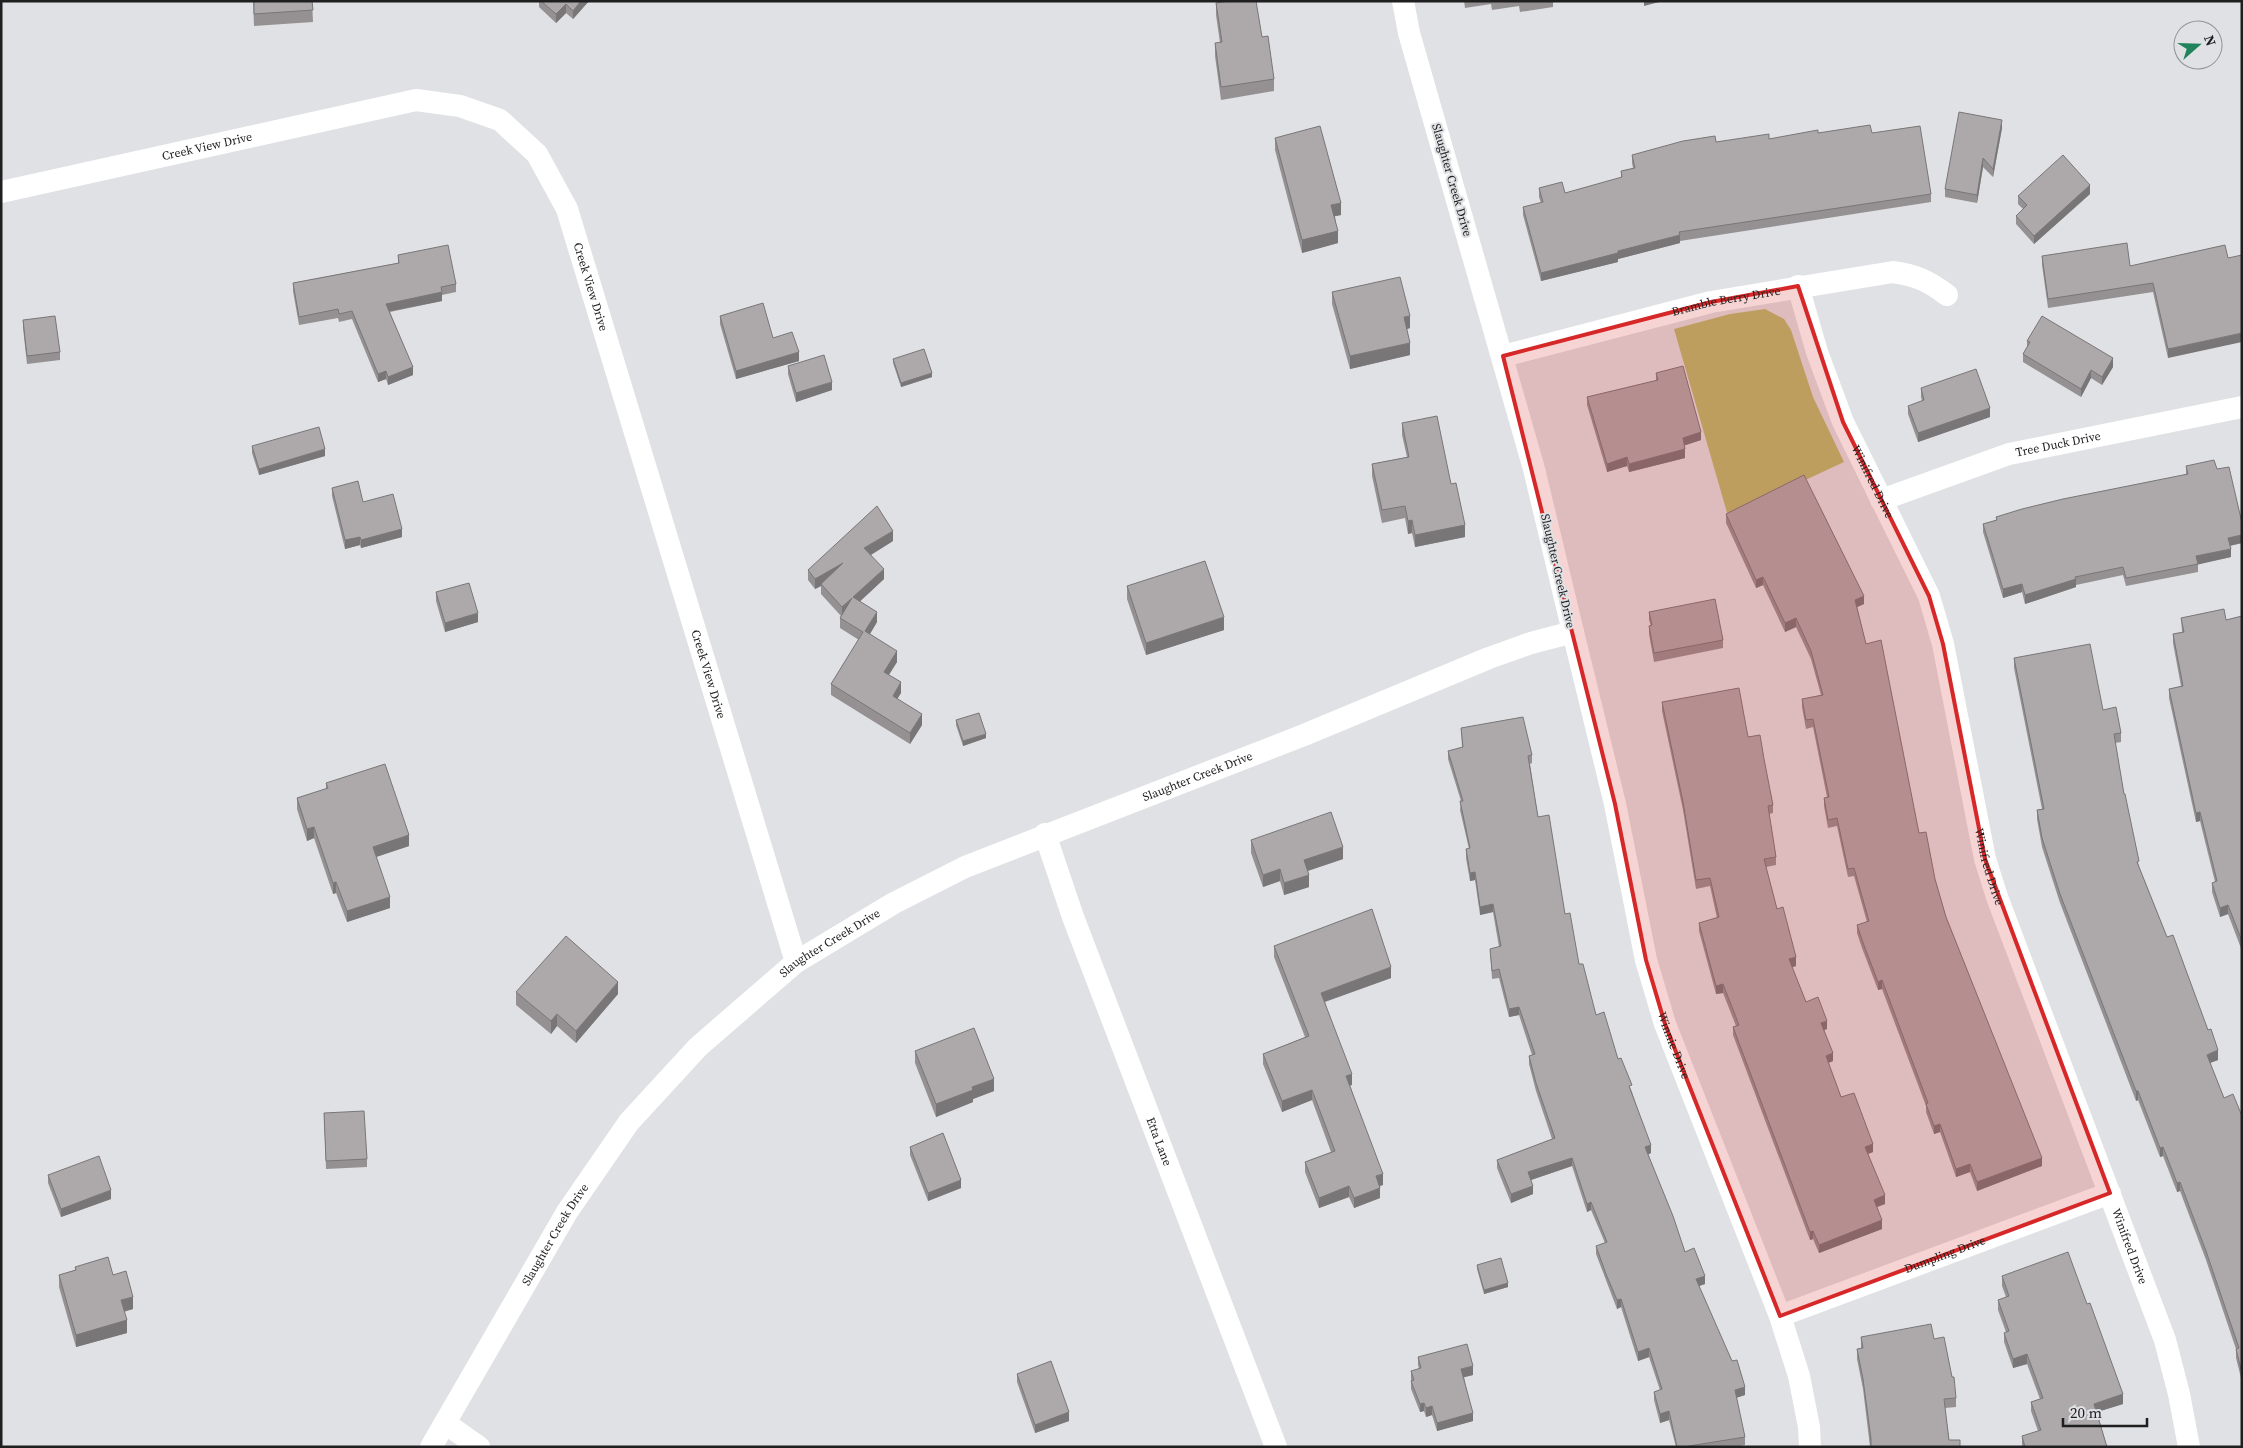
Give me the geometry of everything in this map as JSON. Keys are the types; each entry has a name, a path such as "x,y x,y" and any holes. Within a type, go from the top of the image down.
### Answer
{"street":[{"name":"Slaughter Creek Drive","path":"431,1447 567,1212 629,1122 698,1047 796,962 894,903 965,867 1045,834 1304,735 1489,658 1531,643 1573,632 1534,469 1409,33 1402,1"},
{"name":"Creek View Drive","path":"1,192 416,100 460,106 500,120 537,154 567,209 796,962"},
{"name":"Bramble Berry Drive","path":"1503,356 1711,302 1798,286 1893,272 1912,275 1930,282 1947,294"},
{"name":"Winifred Drive","path":"1798,286 1817,352 1843,422 1929,596 1943,644 1985,859 1997,897 2165,1340 2179,1394 2189,1447"},
{"name":"Tree Duck Drive","path":"1881,500 2009,454 2242,407"},
{"name":"Winnie Drive","path":"1573,632 1615,804 1646,960 1665,1024 1780,1316 1799,1376 1809,1427 1810,1447"},
{"name":"Etta Lane","path":"1045,834 1073,917 1276,1447"},
{"name":"Dumpling Drive","path":"1780,1316 2110,1193"},
{"path":"445,1423 479,1447"}],"highlighted area":[{"path":"1798,286 1843,422 1929,596 1943,644 1985,859 2110,1193 1780,1316 1665,1024 1646,960 1615,804 1503,356 1711,302"}],"green space":[{"path":"1765,309 1784,319 1791,330 1813,397 1844,462 1728,516 1674,329 1730,314"}],"building":[{"path":"254,1 312,1 313,10 254,14"},
{"path":"541,1 581,1 573,11 566,4 556,14"},
{"path":"1256,1 1262,37 1268,36 1274,79 1221,87 1215,43 1222,42 1216,3"},
{"path":"1959,112 2002,120 1993,169 1983,158 1977,195 1945,189"},
{"path":"1870,125 1872,133 1920,126 1931,194 1679,232 1680,235 1541,273 1523,207 1543,202 1539,188 1562,182 1565,193 1622,177 1621,171 1635,168 1632,155 1683,141 1715,136 1716,142 1769,134 1769,139 1818,130 1818,133"},
{"path":"1320,126 1341,203 1331,205 1338,231 1302,240 1275,138"},
{"path":"2063,155 2090,185 2034,236 2016,216 2027,205 2018,196"},
{"path":"2127,243 2130,266 2225,245 2228,258 2242,255 2242,333 2168,349 2153,283 2048,299 2042,256"},
{"path":"448,245 456,284 441,287 442,292 386,304 413,367 388,377 386,371 378,374 352,311 339,314 338,309 299,317 293,283 399,263 398,255"},
{"path":"1400,277 1410,316 1404,317 1410,343 1350,356 1332,292"},
{"path":"763,303 773,338 792,332 799,352 736,371 720,316"},
{"path":"55,316 60,352 27,356 23,320"},
{"path":"2042,316 2113,358 2102,377 2091,370 2081,389 2023,354 2030,342 2027,341"},
{"path":"924,349 932,373 901,383 893,359"},
{"path":"824,355 832,382 796,393 788,366"},
{"path":"1683,366 1701,432 1683,438 1685,449 1629,464 1627,457 1607,464 1587,397 1658,380 1656,373"},
{"path":"1976,369 1990,408 1918,433 1908,406 1924,400 1921,388"},
{"path":"1437,416 1451,484 1456,483 1465,525 1415,535 1412,520 1408,521 1405,506 1382,510 1372,464 1409,457 1402,423"},
{"path":"319,427 325,449 259,469 252,446"},
{"path":"2214,460 2217,469 2229,467 2242,523 2242,535 2228,538 2231,549 2196,556 2198,564 2126,578 2123,567 2075,577 2076,579 2025,595 2022,584 2003,589 1983,524 1997,520 1996,517 2063,499 2188,474 2186,466"},
{"path":"1804,475 1864,596 1855,600 1866,644 1881,640 1919,833 1926,832 1935,879 1946,917 2042,1158 1977,1182 1970,1164 1956,1169 1940,1124 1934,1126 1926,1104 1928,1103 1882,980 1878,982 1857,925 1869,921 1854,868 1848,869 1837,818 1828,820 1824,798 1829,797 1813,719 1806,720 1802,699 1823,695 1811,651 1796,618 1785,623 1763,577 1756,580 1726,514"},
{"path":"358,481 363,502 393,494 402,529 361,540 360,537 345,540 332,488"},
{"path":"877,506 893,531 864,548 884,569 853,597 877,612 865,631 897,651 884,672 901,682 893,696 922,714 910,733 831,684 863,632 840,618 852,598 842,607 821,584 843,563 815,579 808,570"},
{"path":"1205,561 1224,617 1146,643 1127,586"},
{"path":"469,583 478,613 445,623 436,592"},
{"path":"1715,599 1723,640 1654,653 1649,626 1652,625 1649,612"},
{"path":"2224,609 2226,620 2242,616 2242,941 2228,905 2220,908 2212,883 2217,881 2200,812 2196,813 2169,689 2183,686 2173,634 2184,632 2181,618"},
{"path":"2090,644 2103,710 2116,707 2121,733 2114,734 2124,794 2139,861 2137,862 2167,937 2173,935 2208,1030 2211,1029 2218,1050 2207,1055 2224,1098 2233,1094 2242,1116 2242,1373 2236,1349 2239,1348 2206,1251 2180,1182 2177,1183 2163,1147 2160,1148 2138,1091 2136,1091 2060,894 2042,838 2037,810 2044,809 2014,658"},
{"path":"1739,688 1748,737 1760,735 1773,805 1768,806 1776,857 1764,859 1777,909 1783,907 1796,957 1789,959 1806,1002 1818,997 1827,1021 1821,1023 1833,1053 1826,1056 1841,1097 1854,1093 1873,1144 1865,1147 1885,1195 1874,1200 1882,1220 1819,1245 1813,1231 1810,1232 1733,1027 1739,1025 1723,984 1716,986 1699,923 1719,917 1710,878 1696,880 1683,802 1662,702"},
{"path":"979,713 986,734 963,741 956,720"},
{"path":"1523,717 1532,755 1528,756 1538,817 1549,815 1565,914 1570,913 1579,964 1583,964 1596,1015 1604,1012 1618,1059 1621,1058 1632,1085 1629,1086 1651,1145 1645,1147 1673,1216 1685,1252 1694,1248 1705,1276 1696,1279 1732,1361 1737,1360 1745,1387 1735,1390 1745,1437 1677,1447 1669,1411 1660,1414 1654,1392 1662,1389 1649,1348 1638,1352 1621,1299 1617,1300 1606,1274 1596,1246 1607,1242 1591,1202 1587,1204 1572,1158 1528,1172 1533,1186 1511,1194 1497,1160 1555,1138 1536,1083 1529,1056 1535,1054 1519,1007 1509,1009 1499,969 1492,971 1490,949 1501,946 1493,904 1480,907 1475,872 1470,873 1466,849 1470,848 1460,801 1463,801 1448,751 1463,747 1461,728"},
{"path":"385,764 409,835 373,847 390,897 347,911 336,882 333,883 314,827 307,829 297,798 328,788 326,783"},
{"path":"1331,812 1343,847 1304,860 1309,875 1284,883 1280,869 1263,875 1251,840"},
{"path":"1372,909 1391,967 1321,993 1352,1074 1346,1076 1383,1174 1376,1176 1380,1188 1354,1198 1349,1186 1319,1198 1305,1162 1335,1151 1312,1090 1282,1101 1263,1054 1309,1036 1274,946"},
{"path":"566,936 618,982 576,1031 557,1014 551,1021 516,992"},
{"path":"974,1028 994,1079 972,1087 973,1090 936,1104 915,1051"},
{"path":"364,1111 367,1159 326,1161 324,1113"},
{"path":"943,1133 961,1180 928,1193 910,1147"},
{"path":"99,1156 111,1190 61,1209 48,1175"},
{"path":"2068,1252 2087,1304 2090,1303 2123,1394 2094,1404 2107,1447 2025,1447 2022,1436 2041,1430 2031,1402 2043,1398 2027,1354 2013,1359 2004,1333 2009,1331 1998,1300 2009,1296 2002,1276"},
{"path":"108,1257 113,1275 126,1271 133,1297 121,1300 127,1320 76,1335 59,1275 76,1270 75,1267"},
{"path":"1501,1258 1508,1283 1484,1290 1477,1265"},
{"path":"1931,1324 1934,1339 1944,1337 1952,1377 1954,1377 1956,1398 1944,1399 1949,1440 1960,1440 1960,1447 1871,1447 1863,1379 1857,1349 1863,1348 1861,1337"},
{"path":"1467,1344 1473,1366 1461,1369 1473,1413 1437,1423 1432,1406 1426,1408 1424,1403 1420,1404 1411,1381 1414,1380 1411,1371 1421,1368 1418,1357"},
{"path":"1051,1361 1069,1412 1035,1425 1017,1374"}]}
